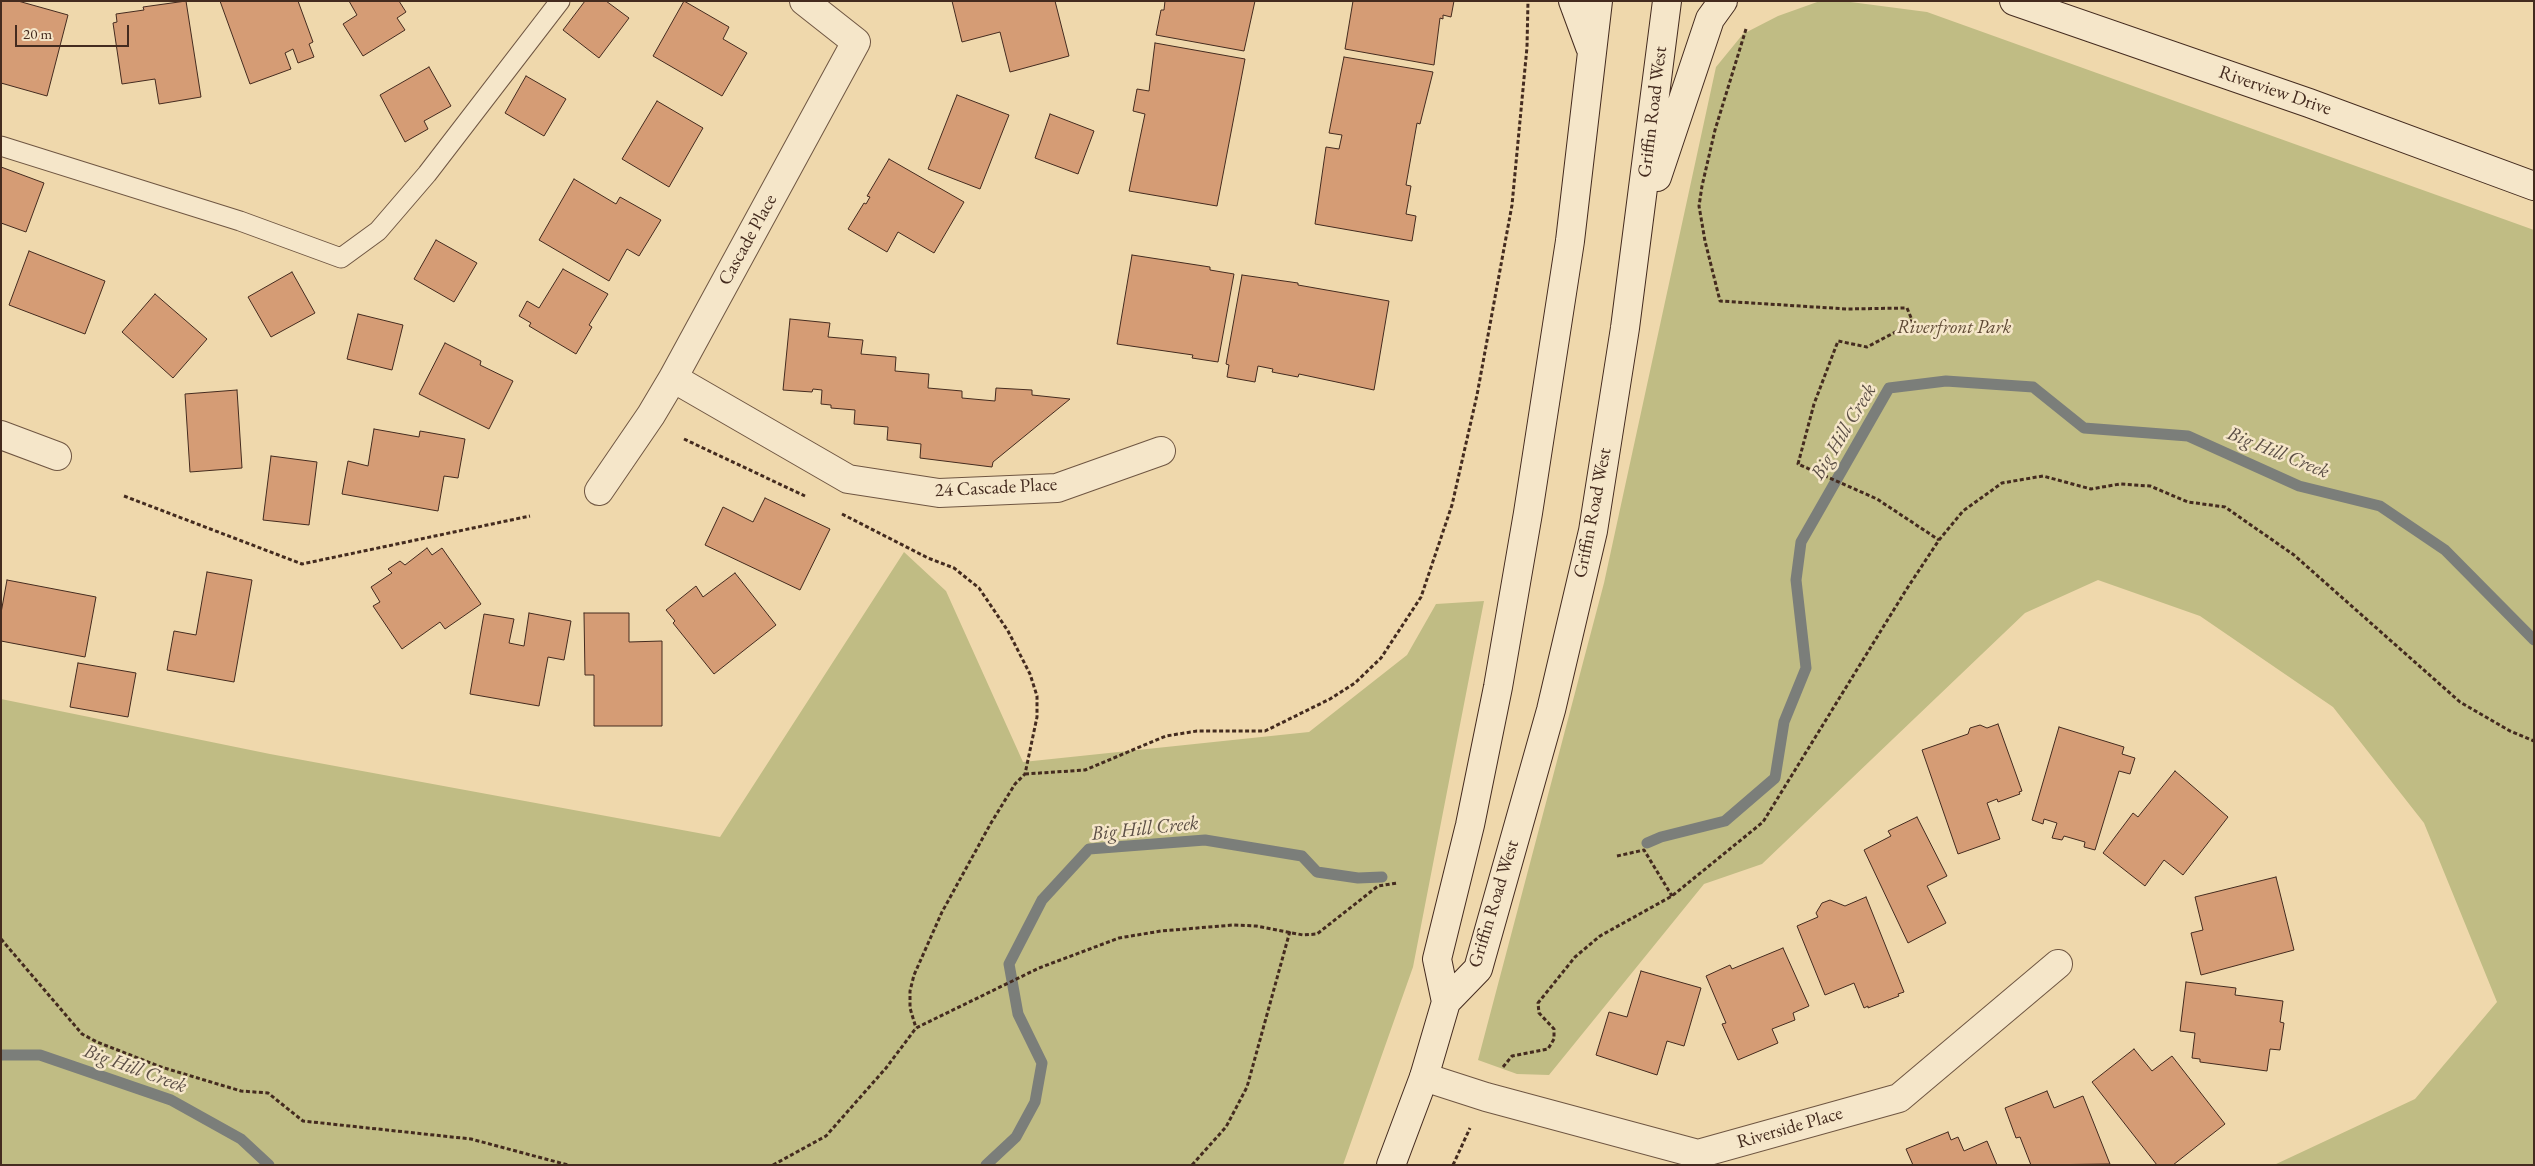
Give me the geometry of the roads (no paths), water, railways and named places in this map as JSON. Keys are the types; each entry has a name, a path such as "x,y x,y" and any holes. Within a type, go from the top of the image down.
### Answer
{"main road":[{"name":"Cascade Place","path":"599,491 651,415 673,378 856,42 804,1"},
{"path":"1573,1 1592,53"},
{"name":"Griffin Road West","path":"1446,1002 1437,959 1470,824 1498,687 1526,523 1570,241 1598,1"},
{"name":"Griffin Road West","path":"1391,1165 1424,1077 1446,1002 1478,969 1551,710 1592,531 1639,228 1667,1"},
{"path":"1639,228 1674,128 1700,45 1710,19 1723,1"},
{"name":"Riverview Drive","path":"2014,1 2309,103 2534,186"},
{"name":"24 Cascade Place","path":"673,378 848,479 939,493 1057,488 1161,451"},
{"path":"1,435 57,456"},
{"name":"Riverside Place","path":"1424,1077 1486,1097 1698,1154 1899,1098 2058,964"}],"lane":[{"path":"1,146 240,221 341,258 378,231 427,174 560,1"}],"waterway":[{"name":"Big Hill Creek","path":"1647,843 1661,837 1725,821 1775,778 1784,722 1806,668 1796,580 1801,542 1889,388 1946,381 2033,387 2084,428 2188,436 2299,486 2380,506 2445,550 2534,640"},
{"name":"Big Hill Creek","path":"986,1165 1016,1137 1035,1102 1042,1063 1018,1014 1009,964 1042,900 1089,849 1205,840 1302,856 1317,872 1358,878 1382,877"},
{"name":"Big Hill Creek","path":"1,1055 40,1055 171,1100 241,1139 269,1165"}],"park label":[{"name":"Riverfront Park","path":"1954,328"}]}
